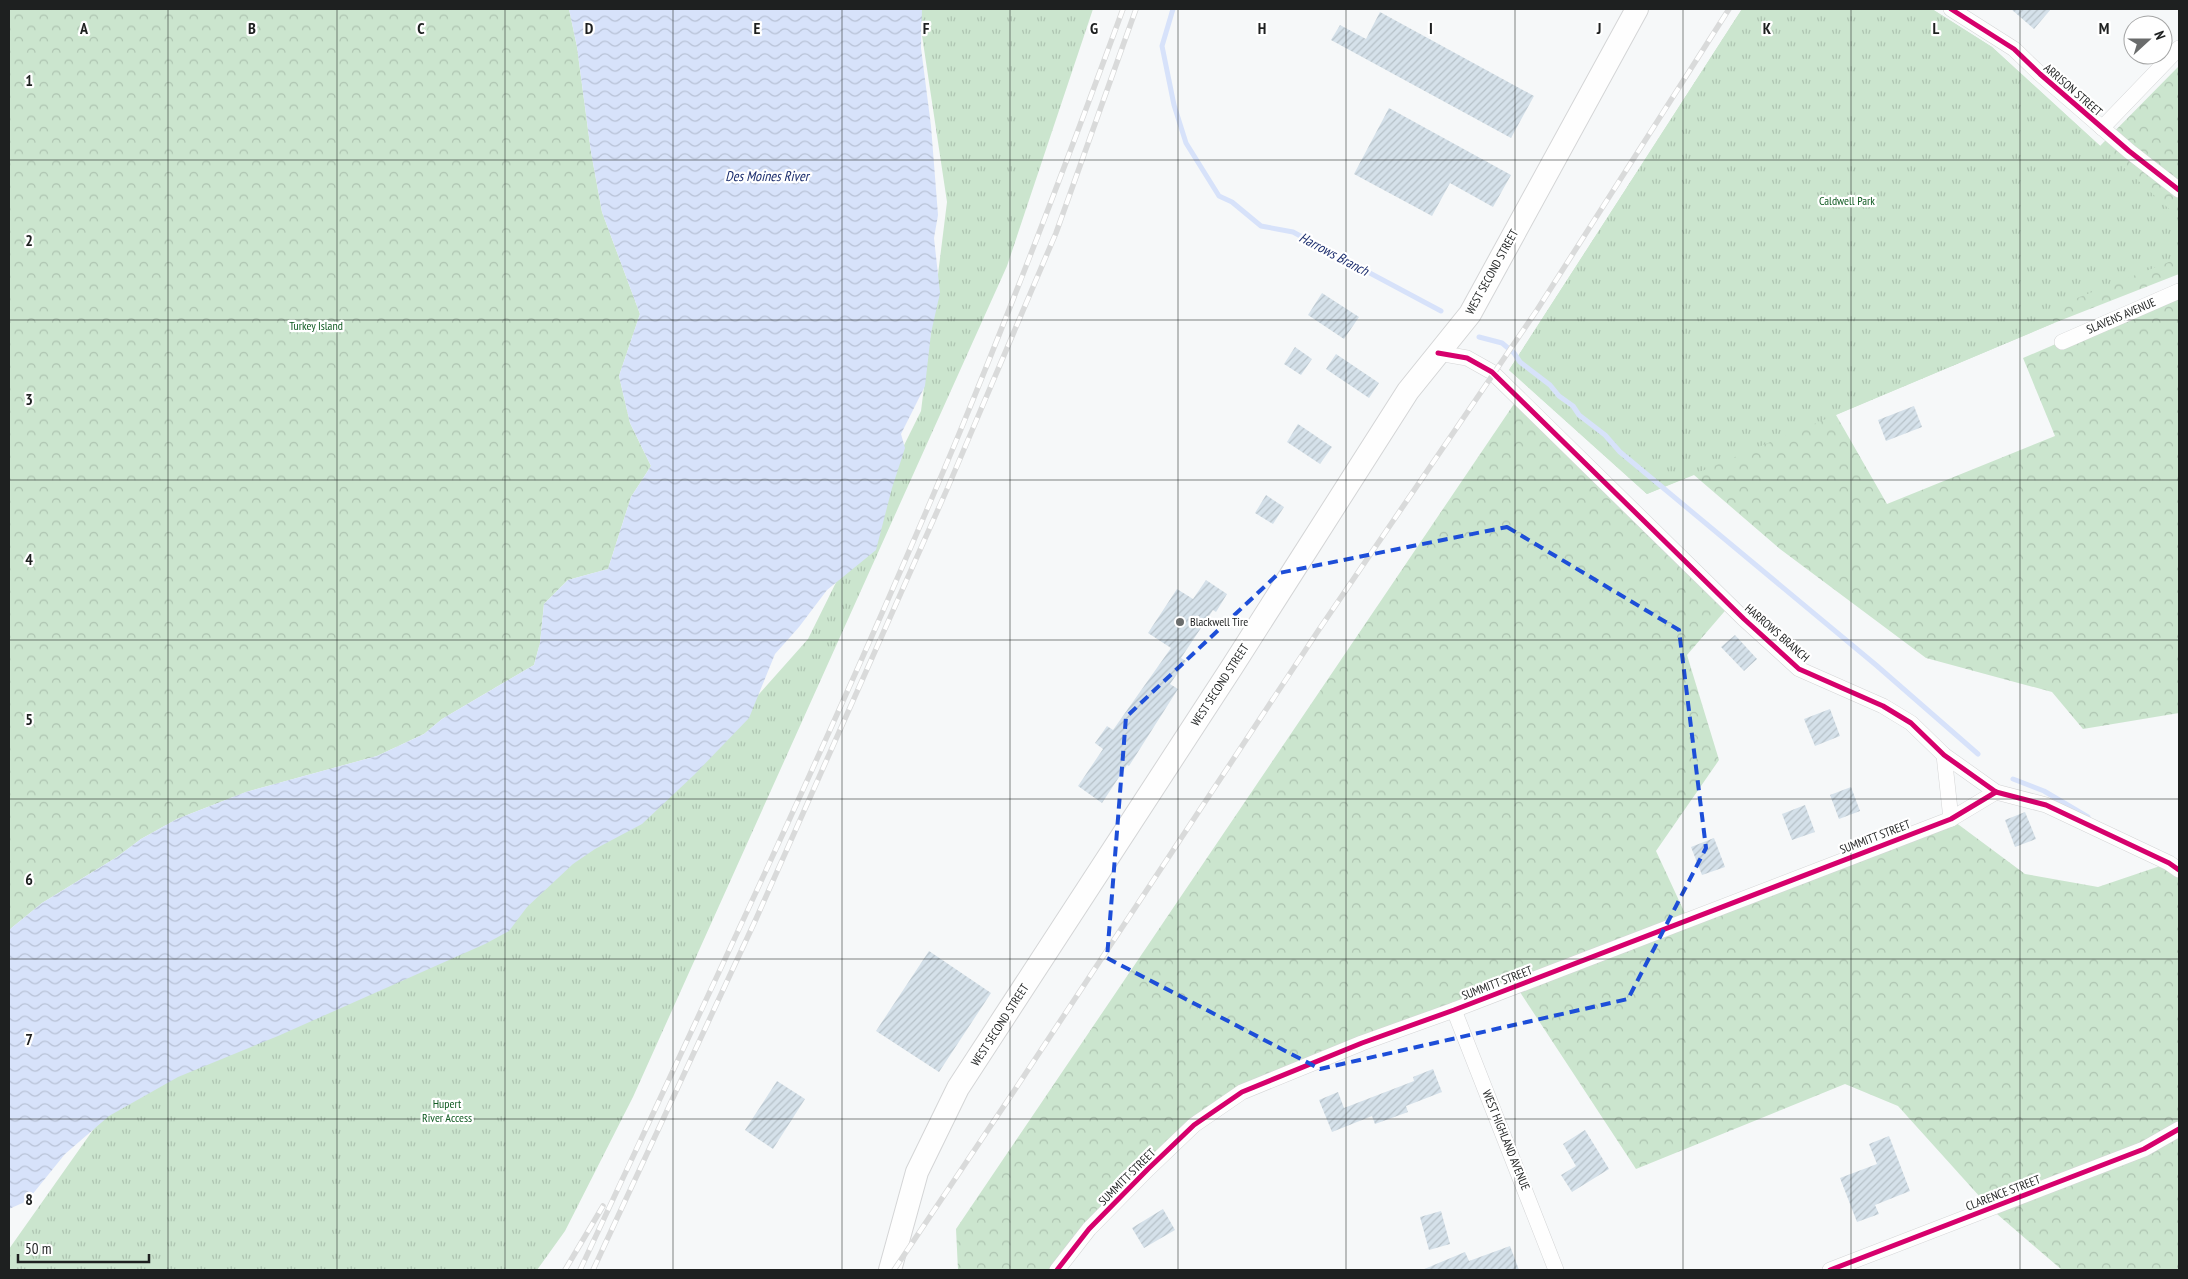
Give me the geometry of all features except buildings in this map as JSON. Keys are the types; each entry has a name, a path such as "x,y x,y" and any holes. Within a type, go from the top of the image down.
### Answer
{"main road":[{"name":"WEST SECOND STREET","path":"890,1270 917,1172 958,1088 1232,667 1408,390 1470,314 1637,9"}],"street":[{"name":"ARRISON STREET","path":"1951,9 2014,49 2102,128 2179,190"},
{"path":"2102,128 2179,48"},
{"name":"SLAVENS AVENUE","path":"2062,342 2179,291"},
{"name":"HARROWS BRANCH","path":"1438,353 1467,358 1492,372 1744,619 1799,669 1890,710 1911,723 1944,755 1996,792 2046,805 2169,863 2179,870"},
{"path":"1944,755 1951,819"},
{"name":"SUMMITT STREET","path":"1057,1270 1089,1228 1148,1169 1194,1125 1242,1092 1362,1043 1454,1010 1951,819 1996,792"},
{"name":"WEST HIGHLAND AVENUE","path":"1454,1010 1556,1270"},
{"name":"CLARENCE STREET","path":"1830,1270 2144,1149 2179,1129"}],"highlighted area":[{"path":"1507,527 1679,630 1706,848 1628,999 1320,1069 1107,958 1126,717 1279,573"}],"green space":[{"name":"Turkey Island","path":"9,9 569,9 577,47 591,152 602,212 640,314 619,376 630,423 651,466 631,497 608,569 568,580 544,604 540,643 534,665 442,719 424,734 377,756 246,792 177,819 141,839 117,857 42,903 9,930"},
{"name":"Hupert River Access","path":"918,9 1093,9 1007,266 633,1097 565,1231 537,1270 9,1270 9,1249 100,1120 704,756 808,639 921,411 947,202"},
{"name":"Caldwell Park","path":"1742,9 1932,9 1992,47 2100,146 2179,66 2179,274 2054,323 1836,415 1887,504 2055,436 2023,358 2179,291 2179,713 2083,729 2052,692 1926,658 1780,549 1694,475 1647,494 1509,370"},
{"name":"Caldwell Park","path":"1742,9 1932,9 1992,47 2179,218 2179,258 2049,309 2054,323 1647,494 1509,370"},
{"path":"1518,398 1730,605 1687,655 1719,760 1656,851 1688,920 1951,819 2025,874 2098,887 2169,863 2179,870 2179,1270 2062,1270 1990,1208 1898,1106 1845,1084 1636,1169 1516,986 1242,1092 1194,1125 1057,1270 958,1270 956,1229"}],"water":[{"name":"Des Moines River","path":"569,9 922,9 921,48 931,126 938,215 934,238 940,293 931,333 925,386 901,434 905,448 892,488 876,550 827,590 799,627 775,654 749,718 695,774 642,824 595,849 573,864 527,907 509,931 485,944 278,1036 178,1077 109,1116 65,1154 27,1201 9,1209 9,930 42,903 117,857 141,839 177,819 246,792 377,756 424,734 442,719 534,665 540,643 544,604 568,580 608,569 631,497 651,466 630,423 619,376 640,314 602,212 591,152 577,47"}],"waterway":[{"name":"Harrows Branch","path":"1173,9 1162,46 1174,105 1186,143 1219,196 1232,202 1261,226 1293,232 1441,311"},
{"name":"Harrows Branch","path":"1479,337 1502,343 1514,353 1520,362 1550,385 1559,396 1573,406 1579,415 1605,435 1620,452 1876,665 1978,754"},
{"name":"Harrows Branch","path":"2013,779 2044,791 2088,817"}],"railway":[{"path":"580,1270 774,854 914,540 1002,328 1064,169 1123,9"},
{"path":"593,1270 756,919 948,487 1056,233 1136,9"},
{"path":"894,1270 1318,631 1537,310 1729,9"},
{"path":"565,1270 603,1206"}],"cycle path":[{"path":"1951,9 2014,49 2129,151 2179,190"},
{"path":"1438,353 1467,358 1492,372 1744,619 1799,669 1883,706 1911,723 1944,755 1996,792 2046,805 2169,863 2179,870"},
{"path":"1057,1270 1089,1229 1148,1169 1194,1125 1242,1092 1362,1043 1454,1010 1951,819 1996,792"},
{"path":"1830,1270 2144,1149 2179,1129"}],"place":[{"name":"Blackwell Tire","path":"1180,622"}]}
